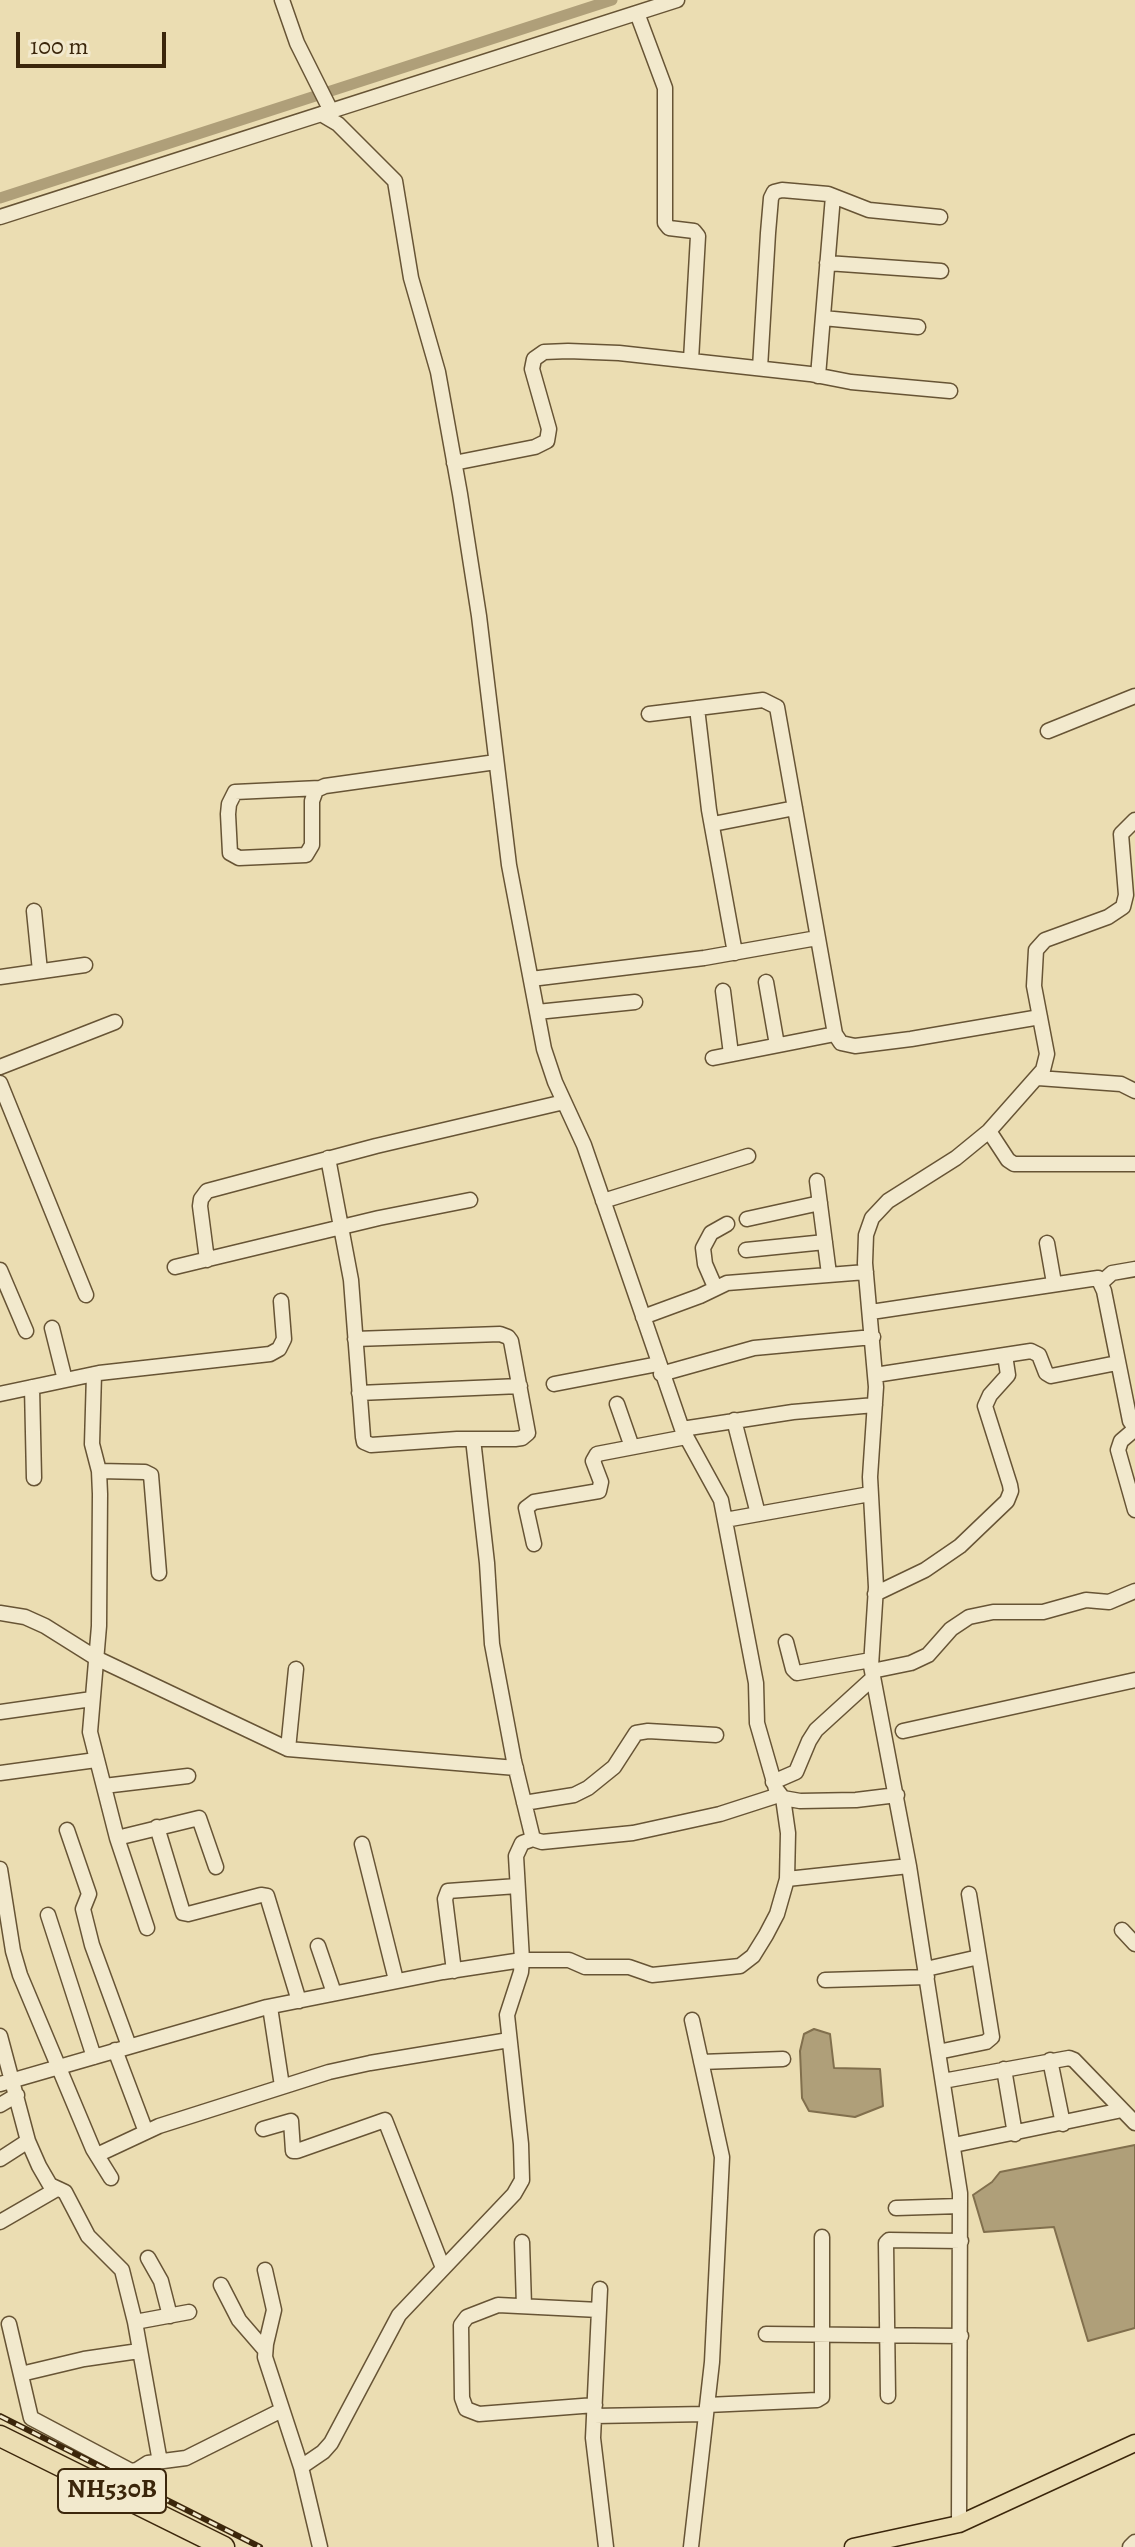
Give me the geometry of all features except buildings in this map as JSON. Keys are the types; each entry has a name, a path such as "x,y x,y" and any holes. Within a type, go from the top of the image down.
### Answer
{"highway":[{"name":"NH530B","path":"0,2436 224,2547"}],"main road":[{"path":"853,2547 959,2524 1135,2443"}],"street":[{"path":"0,2105 10,2087 58,2068 270,2007 396,1980 522,1960 569,1960 585,1967 629,1967 652,1975 740,1966 753,1956 766,1935 777,1914 787,1879 788,1833 757,1723 756,1683 716,1488 684,1433 659,1369 584,1145 544,1049 509,865 479,616 454,463 436,364 411,278 395,181 326,110 282,0"},
{"path":"0,217 677,0"},
{"path":"637,13 665,88 665,223 669,228 694,231 698,236 691,360"},
{"path":"760,368 772,195 782,190 833,196 869,210 940,217"},
{"path":"818,376 833,196"},
{"path":"827,263 941,271"},
{"path":"823,318 918,327"},
{"path":"454,463 535,447 547,441 549,429 532,369 532,362 538,355 568,351 691,360 851,382 950,391"},
{"path":"1048,731 1135,696"},
{"path":"649,714 763,700 777,707 835,1034 841,1043 855,1046 911,1039 1040,1017"},
{"path":"697,708 735,953"},
{"path":"320,788 312,801 312,845 306,855 239,858 230,853 229,804 235,792 320,788 496,762"},
{"path":"713,824 795,808"},
{"path":"959,2524 960,2206 954,2145 909,1866 872,1669 875,1594 870,1494 875,1375 871,1312 860,1273 872,1218 897,1195 956,1158 989,1131 1043,1070 1047,1054 1034,986 1038,946 1045,940 1116,913 1131,899 1121,834 1135,820"},
{"path":"34,911 40,971"},
{"path":"531,979 735,953 817,938"},
{"path":"0,977 85,965"},
{"path":"766,982 777,1045"},
{"path":"723,991 731,1054"},
{"path":"537,1012 635,1002"},
{"path":"0,1067 115,1022"},
{"path":"713,1058 835,1034"},
{"path":"1038,1078 1121,1084 1135,1091"},
{"path":"0,1083 86,1295"},
{"path":"207,1260 200,1206 207,1191 328,1158 564,1102"},
{"path":"989,1131 1014,1164 1135,1164"},
{"path":"603,1201 748,1156"},
{"path":"328,1158 351,1280 355,1339 359,1393 363,1437 367,1444 525,1437 528,1429 511,1341 504,1335 355,1339"},
{"path":"817,1181 829,1274"},
{"path":"175,1267 470,1200"},
{"path":"747,1219 820,1203"},
{"path":"715,1287 705,1264 703,1248 711,1233 727,1224"},
{"path":"746,1250 825,1242"},
{"path":"1047,1243 1054,1283"},
{"path":"1102,1282 1112,1273 1135,1269"},
{"path":"0,1270 26,1331"},
{"path":"643,1317 700,1296 715,1287 742,1281 860,1273"},
{"path":"871,1312 1094,1276 1102,1282 1130,1421 1135,1428 1118,1446 1135,1510"},
{"path":"0,1394 94,1374 270,1354 279,1349 284,1339 281,1301"},
{"path":"52,1328 65,1380"},
{"path":"554,1384 659,1369 754,1348 873,1337"},
{"path":"875,1375 1035,1351 1046,1373 1051,1376 1117,1363"},
{"path":"875,1594 925,1570 960,1546 1007,1501 1011,1491 985,1406 990,1395 1008,1375 1005,1355"},
{"path":"94,1374 92,1444 99,1471 96,1658 90,1732 117,1838 147,1928"},
{"path":"359,1393 520,1386"},
{"path":"32,1387 34,1478"},
{"path":"617,1404 632,1447"},
{"path":"534,1544 525,1510 528,1505 599,1491 602,1485 593,1461 595,1456 734,1420 875,1405"},
{"path":"734,1420 758,1514"},
{"path":"473,1439 487,1563 489,1623 516,1768 533,1839"},
{"path":"99,1471 145,1472 151,1475 159,1573"},
{"path":"725,1520 870,1494"},
{"path":"786,1642 793,1669 797,1673 872,1669 911,1663 928,1655 951,1629 969,1617 993,1612 1043,1612 1086,1600 1109,1602 1135,1591"},
{"path":"0,1613 25,1617 45,1626 96,1658 288,1749 516,1768"},
{"path":"288,1749 296,1669"},
{"path":"301,2467 331,2443 399,2315 514,2194 522,2180 507,2015 522,1960 518,1848 533,1839 542,1842 633,1833 720,1814 778,1792 796,1772 812,1736 872,1669"},
{"path":"903,1731 1135,1680"},
{"path":"0,1712 92,1699"},
{"path":"524,1803 569,1796 588,1788 614,1767 636,1733 716,1735"},
{"path":"0,1773 96,1760"},
{"path":"104,1786 188,1776"},
{"path":"778,1792 800,1801 856,1800 897,1795"},
{"path":"117,1838 200,1819 216,1867"},
{"path":"157,1827 183,1913 267,1896 299,2001"},
{"path":"67,1830 89,1894 83,1909 146,2132"},
{"path":"362,1844 396,1980"},
{"path":"787,1879 909,1866"},
{"path":"0,1869 20,1975 58,2068 97,2155 111,2178"},
{"path":"454,1971 445,1899 448,1891 517,1886"},
{"path":"938,2052 986,2042 992,2037 969,1894"},
{"path":"48,1915 94,2057"},
{"path":"1122,1930 1135,1944"},
{"path":"318,1946 334,1993"},
{"path":"825,1980 926,1973 979,1957"},
{"path":"270,2007 282,2086"},
{"path":"691,2547 712,2362 722,2157 692,2020"},
{"path":"0,2036 10,2087 28,2141 49,2184 65,2192 88,2236 122,2270 135,2322 160,2462"},
{"path":"97,2155 206,2109 282,2086 370,2063 509,2040"},
{"path":"943,2081 1064,2057 1074,2060 1135,2123"},
{"path":"701,2062 783,2059"},
{"path":"1050,2060 1063,2124"},
{"path":"1004,2069 1015,2134"},
{"path":"954,2145 1122,2110"},
{"path":"263,2129 291,2121 293,2151 297,2151 383,2119 387,2121 443,2268"},
{"path":"0,2159 28,2141"},
{"path":"0,2222 57,2189"},
{"path":"896,2208 960,2206"},
{"path":"599,2310 493,2306 463,2322 462,2398 466,2409 479,2414 706,2409 820,2399 823,2394 822,2237"},
{"path":"888,2396 887,2240 961,2241"},
{"path":"522,2242 524,2306"},
{"path":"148,2258 161,2281 170,2316"},
{"path":"265,2270 274,2310 265,2350"},
{"path":"221,2285 239,2320 265,2350 301,2467 320,2547"},
{"path":"600,2289 593,2438 606,2547"},
{"path":"135,2322 189,2312"},
{"path":"9,2324 33,2420 131,2471 148,2463 186,2458 201,2452 282,2410"},
{"path":"766,2334 961,2336"},
{"path":"21,2374 84,2359 139,2351"},
{"path":"1130,2547 1135,2542"}],"shaded area":[{"path":"814,2029 830,2034 834,2068 880,2069 883,2106 855,2117 809,2111 802,2098 800,2051 804,2034"},
{"path":"1135,2145 1135,2328 1088,2341 1054,2227 984,2232 973,2195 992,2182 1000,2172"}],"waterway":[{"path":"0,198 612,0"}],"railway":[{"path":"0,2416 260,2547"}]}
